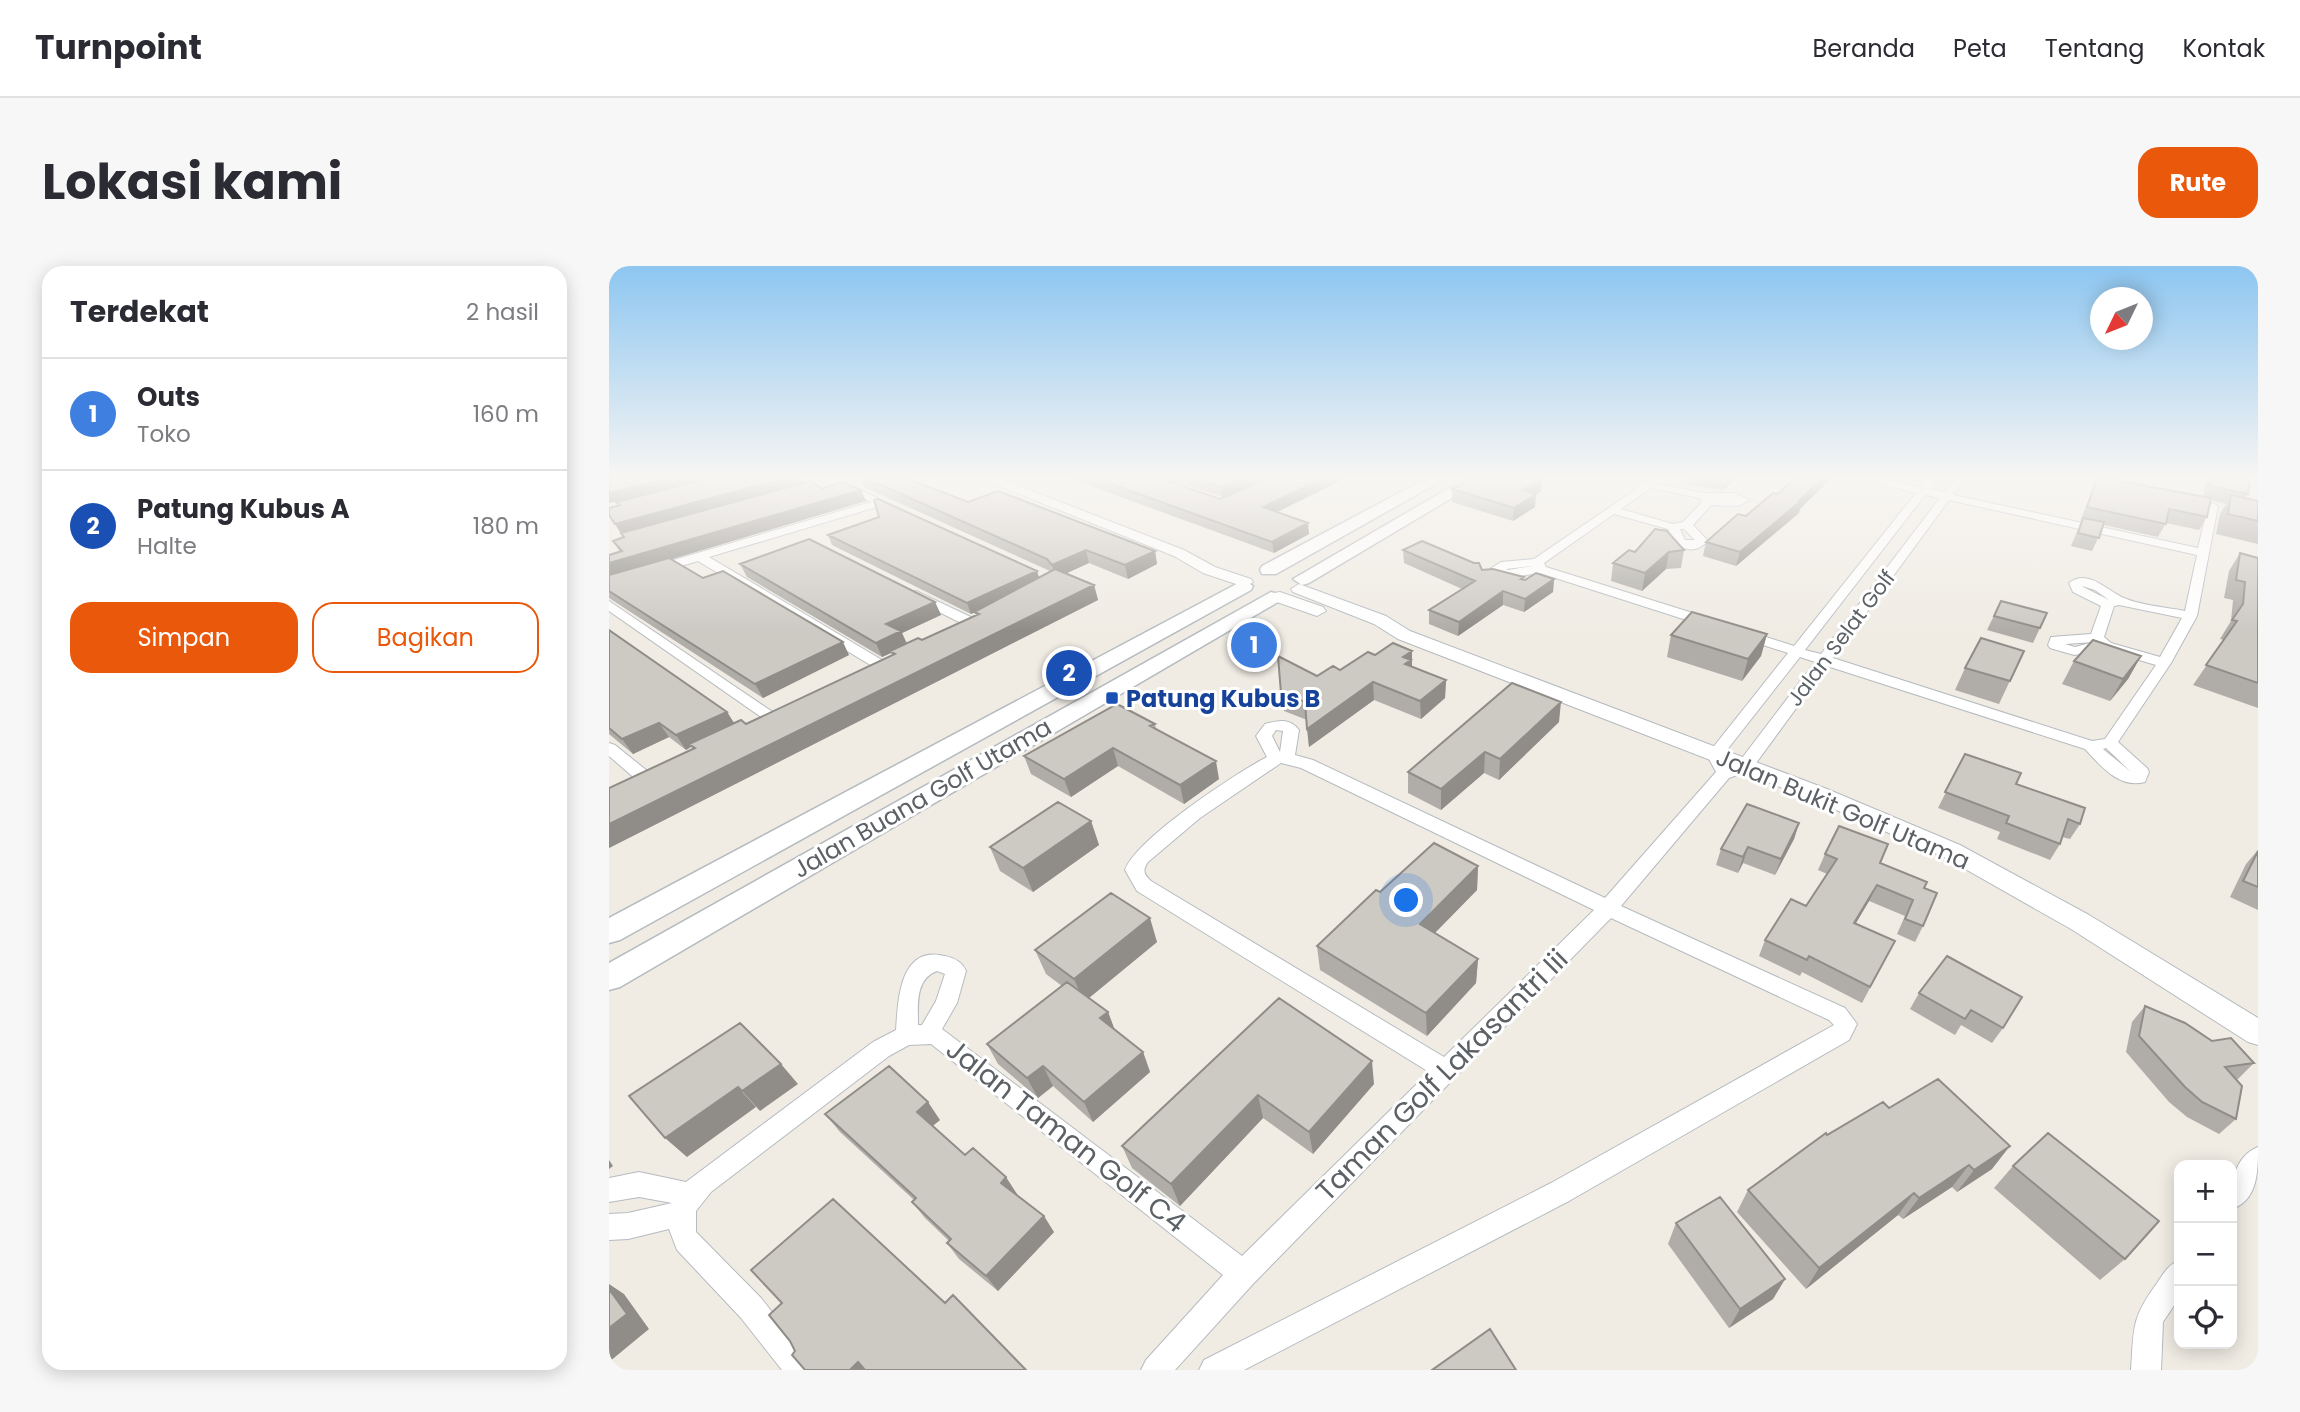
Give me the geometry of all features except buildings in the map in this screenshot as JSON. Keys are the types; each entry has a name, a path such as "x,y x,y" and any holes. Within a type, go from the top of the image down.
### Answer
{"main road":[{"name":"Jalan Buana Golf Utama","path":"609,932 1345,529"},
{"path":"1275,597 1255,596 1254,578 1286,570 1300,584 1393,529"},
{"name":"Jalan Buana Golf Utama","path":"609,978 1300,584"}],"street":[{"path":"609,583 699,556 808,529"},
{"path":"1116,529 1179,553 1209,570 1254,578"},
{"path":"1590,529 1539,565 1727,629 2091,746 2110,743 2164,663 2190,616 2208,529"},
{"path":"1674,529 1680,542 1699,544 1702,541 1690,529"},
{"name":"Jalan Selat Golf","path":"1719,765 1797,651 1893,529"},
{"name":"Jalan Selat Golf","path":"1745,766 1923,529"},
{"path":"2092,529 2204,553"},
{"path":"699,556 882,666"},
{"name":"Jalan Bukit Golf Utama","path":"1300,584 1380,620 1404,635 1719,765 1745,766 1891,824 2013,883 2258,1033"},
{"path":"899,586 979,620 950,634"},
{"name":"Jalan Bukit Golf Utama","path":"1275,597 1363,628 1404,635"},
{"path":"2164,663 2101,642 2114,603 2190,616"},
{"path":"609,605 772,718"},
{"path":"2091,746 2118,773 2139,778 2141,772 2110,743"},
{"path":"609,748 645,779"},
{"path":"1214,1370 1560,1192 1841,1033 1846,1024 1837,1014 1307,764 1282,757 1186,821 1142,856 1135,866 1136,876 1144,886 1447,1070"},
{"name":"Taman Golf Lakasantri Iii","path":"1156,1370 1243,1275 1608,908 1719,765"},
{"name":"Jalan Taman Golf C4","path":"685,1204 702,1183 881,1049 918,1034 939,1037 1243,1275"},
{"path":"2237,1190 2258,1159"},
{"path":"609,1191 627,1184 639,1185 685,1204"},
{"path":"609,1227 628,1226 685,1204"},
{"path":"685,1204 680,1229 685,1241 751,1308 800,1370"},
{"path":"2146,1370 2149,1318 2174,1281"}],"place":[{"name":"Outs","path":"1254,645"},
{"name":"Patung Kubus A","path":"1069,673"},
{"name":"Patung Kubus B","path":"1112,698"}]}
